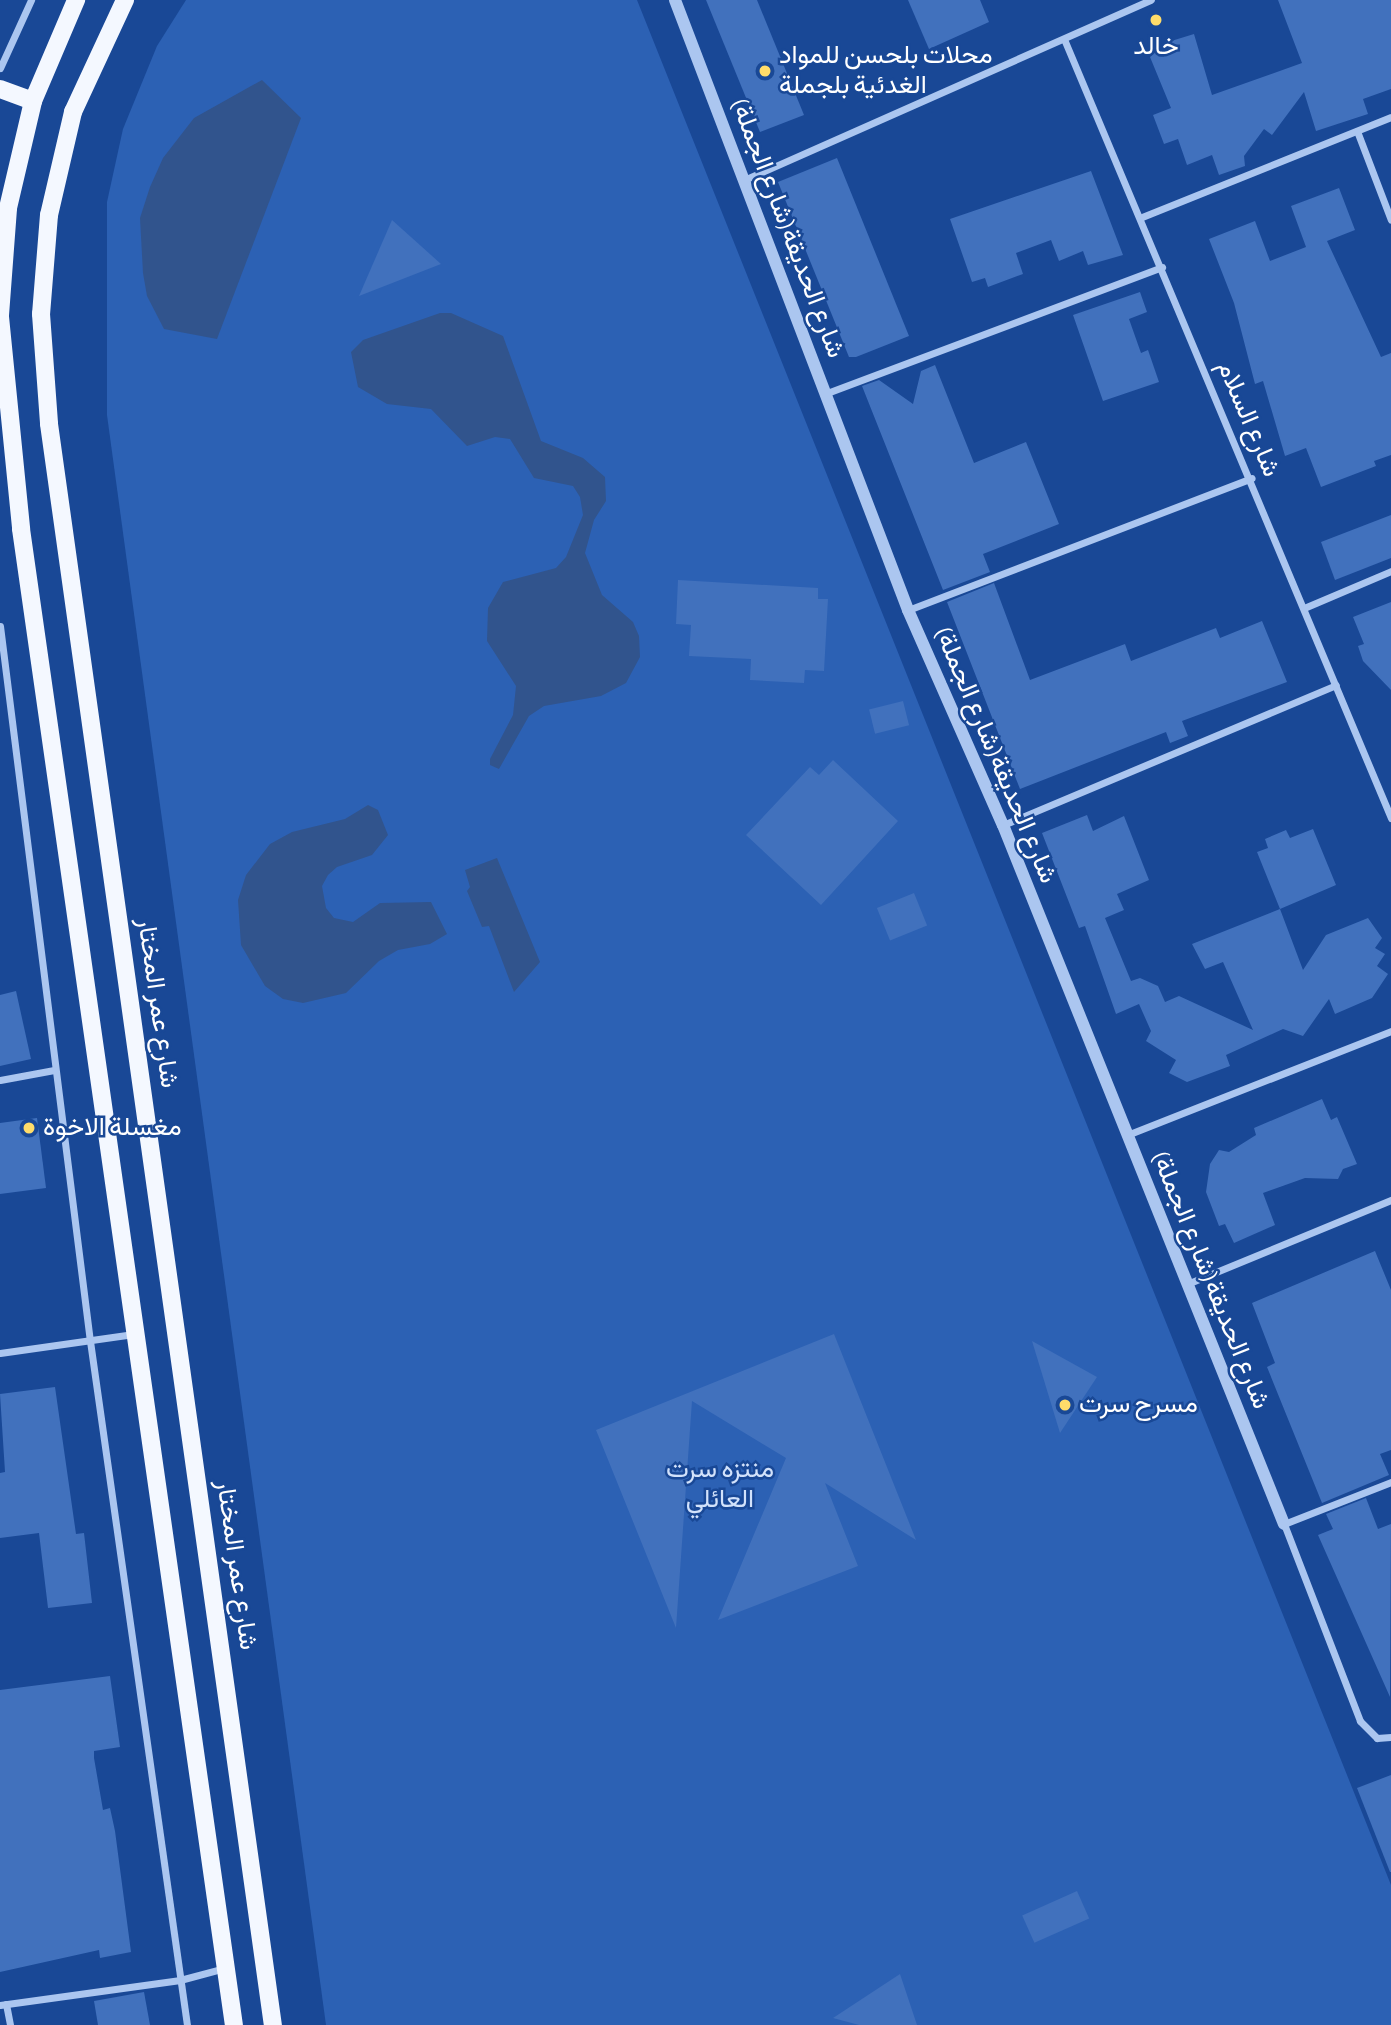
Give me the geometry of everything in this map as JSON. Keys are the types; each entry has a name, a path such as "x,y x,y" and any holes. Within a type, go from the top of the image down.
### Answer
{"main road":[{"path":"76,0 33,101 8,208 0,316 21,529 138,1334 234,2025"},
{"name":"شارع عمر المختار","path":"125,0 73,112 49,215 41,314 47,397 273,2025"},
{"path":"0,89 33,101"}],"street":[{"path":"0,68 31,0"},
{"name":"شارع الحديقة(شارع الجملة)","path":"675,0 908,610 1003,825 1284,1524"},
{"path":"744,180 1152,0"},
{"name":"شارع السلام","path":"1065,38 1143,217 1391,818"},
{"path":"1143,217 1391,117"},
{"path":"1357,131 1391,220"},
{"path":"827,393 1162,267"},
{"path":"908,610 1251,478"},
{"path":"1304,608 1391,570"},
{"path":"0,626 90,1341 187,2025"},
{"path":"1003,825 1336,685"},
{"path":"1127,1135 1391,1031"},
{"path":"0,1080 54,1070"},
{"path":"1187,1284 1391,1200"},
{"path":"0,1353 138,1334"},
{"path":"1391,1482 1284,1524 1360,1721 1377,1738 1391,1737"},
{"path":"10,2025 3,2005 180,1980 226,1968"}],"green space":[{"name":"منتزه سرت العائلي","path":"186,0 637,0 1391,1885 1391,2025 326,2025 107,415 107,202 123,129 157,46"}],"shaded area":[{"path":"262,80 301,118 217,339 164,329 147,296 143,273 140,218 150,187 163,158 194,118"},
{"path":"440,313 451,313 503,336 541,441 583,458 605,477 606,501 594,520 585,553 602,595 633,622 639,636 640,657 626,683 601,696 544,706 529,716 499,769 490,765 490,759 513,715 516,686 487,641 488,608 503,582 556,568 566,557 583,515 580,497 573,486 534,478 510,439 495,437 467,446 431,409 387,404 358,387 351,352 363,340"},
{"path":"368,805 378,810 388,835 372,855 337,867 328,875 322,886 326,908 334,918 353,922 380,903 431,902 447,934 430,944 398,950 379,961 346,993 303,1003 283,999 265,986 241,945 238,900 246,875 270,844 292,832 345,819"},
{"path":"497,858 540,962 514,992 489,926 482,927 467,891 470,887 465,870"}],"building":[{"path":"706,0 757,0 804,115 760,132"},
{"path":"908,0 980,0 989,22 929,49"},
{"path":"1278,0 1391,0 1391,89 1363,99 1368,114 1316,131 1304,92 1272,135 1264,129 1244,156 1245,166 1219,175 1212,155 1187,165 1178,139 1164,144 1153,115 1171,108 1150,57 1168,42 1194,34 1212,95 1302,63"},
{"path":"837,158 909,336 856,357 849,357 778,182"},
{"path":"1091,171 1123,255 1088,265 1083,251 1059,261 1051,240 1016,253 1023,274 988,287 985,278 972,282 950,219"},
{"path":"1339,188 1355,230 1327,241 1381,357 1391,353 1391,455 1374,461 1376,466 1321,487 1306,448 1285,456 1263,381 1255,384 1234,303 1209,239 1255,221 1270,261 1306,247 1291,206"},
{"path":"392,220 441,264 359,296"},
{"path":"1140,292 1147,312 1129,319 1141,353 1148,350 1159,382 1103,401 1073,315"},
{"path":"935,365 974,463 1026,442 1059,524 983,554 990,572 943,590 862,386 879,380 913,404 921,371"},
{"path":"1391,515 1391,558 1335,580 1321,542"},
{"path":"678,580 818,588 818,599 828,599 824,671 805,670 804,683 750,680 751,659 689,656 691,625 676,624"},
{"path":"994,583 1030,680 1125,644 1131,661 1216,628 1220,638 1262,621 1287,682 1182,721 1188,736 1170,743 1166,732 1020,789 947,602"},
{"path":"1391,602 1391,690 1363,661 1358,646 1364,644 1353,617"},
{"path":"903,701 909,725 875,734 869,709"},
{"path":"833,760 898,821 821,905 746,835 810,767 819,775"},
{"path":"1087,815 1093,831 1124,816 1149,880 1117,894 1124,910 1105,918 1131,981 1140,978 1158,986 1165,1002 1179,996 1253,1030 1223,962 1205,969 1192,944 1280,909 1303,970 1326,935 1368,918 1382,938 1375,948 1385,954 1377,966 1388,974 1372,998 1335,1014 1329,999 1303,1036 1283,1029 1226,1055 1230,1066 1187,1082 1169,1073 1176,1060 1146,1041 1151,1031 1139,1004 1116,1014 1085,926 1079,928 1042,833"},
{"path":"1313,829 1336,885 1280,909 1257,852 1268,848 1265,839 1286,830 1290,838"},
{"path":"914,893 927,925 890,940 877,908"},
{"path":"16,991 31,1059 0,1066 0,995"},
{"path":"1322,1099 1331,1120 1337,1117 1357,1164 1343,1169 1338,1179 1305,1178 1263,1193 1275,1225 1234,1243 1225,1224 1219,1226 1206,1192 1210,1164 1219,1150 1229,1152 1256,1135 1254,1128"},
{"path":"37,1118 46,1188 0,1194 0,1123"},
{"path":"1375,1251 1391,1290 1391,1450 1380,1454 1389,1475 1322,1503 1267,1367 1275,1363 1252,1303"},
{"path":"834,1334 916,1540 825,1483 858,1566 718,1620 786,1458 692,1401 676,1628 596,1430"},
{"name":"مسرح سرت","path":"1032,1341 1097,1377 1060,1433"},
{"path":"55,1387 76,1534 84,1533 92,1603 48,1608 39,1533 0,1538 0,1473 5,1472 0,1394"},
{"path":"1366,1498 1378,1529 1391,1524 1390,1697 1318,1535 1333,1529 1326,1514"},
{"path":"110,1676 120,1747 94,1751 94,1758 103,1810 110,1808 115,1831 131,1952 100,1958 99,1950 0,1972 0,1690"},
{"path":"1391,1775 1391,1872 1390,1872 1357,1788"},
{"path":"1077,1891 1089,1918 1034,1943 1022,1915"},
{"path":"900,1974 917,2025 859,2025 833,2018"},
{"path":"144,1992 150,2025 98,2025 94,2001"}],"place":[{"name":"خالد","path":"1156,20"},
{"name":"محلات بلحسن للمواد الغدئية بلجملة","path":"765,71"},
{"name":"مغسلة الاخوة","path":"29,1128"},
{"name":"مسرح سرت","path":"1065,1405"}]}
